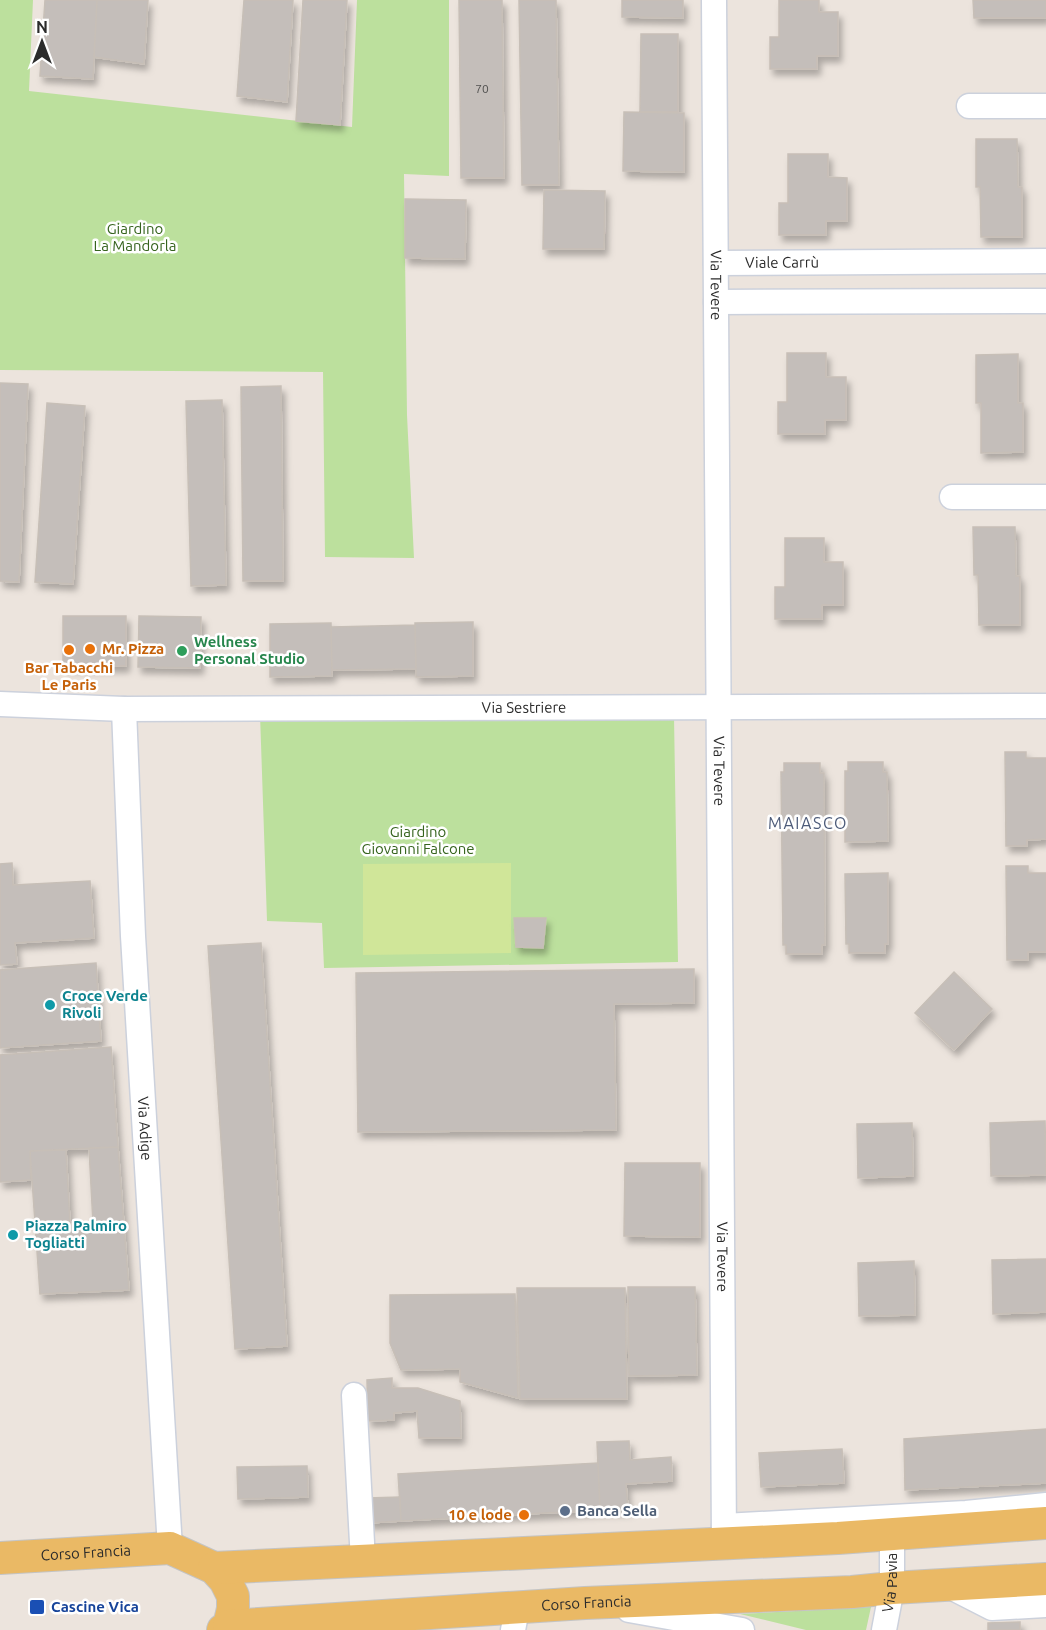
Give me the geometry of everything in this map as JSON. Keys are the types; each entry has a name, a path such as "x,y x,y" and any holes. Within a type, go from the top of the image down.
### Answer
{"main road":[{"path":"214,1568 363,1561 724,1534 892,1534 1046,1523"},
{"path":"170,1548 214,1568 225,1580 233,1596 233,1609 226,1628"},
{"name":"Corso Francia","path":"0,1558 170,1548"},
{"name":"Corso Francia","path":"226,1628 515,1619 585,1603 732,1618 852,1592 1046,1579"}],"street":[{"name":"Via Tevere","path":"714,0 724,1534"},
{"path":"969,106 1046,106"},
{"path":"943,261 943,301"},
{"name":"Viale Carrù","path":"716,263 1046,261"},
{"path":"849,262 849,302"},
{"path":"716,302 1046,301"},
{"path":"952,497 1046,497"},
{"name":"Via Sestriere","path":"0,704 124,709 1046,706"},
{"name":"Via Adige","path":"124,709 134,948 170,1548"},
{"path":"354,1395 363,1561"},
{"path":"724,1534 1046,1506"},
{"name":"Via Pavia","path":"884,1630 892,1588 892,1534"},
{"path":"945,1584 992,1608 1046,1605"}],"green space":[{"name":"Giardino La Mandorla","path":"0,0 33,0 29,91 352,127 357,0 449,0 449,176 404,174 407,415 414,558 325,557 323,372 0,370"},
{"name":"Giardino Giovanni Falcone","path":"260,714 674,716 678,962 324,968 322,923 267,921"},
{"path":"511,863 511,953 363,955 363,864"},
{"path":"871,1607 866,1630 806,1630 740,1614"}],"building":[{"path":"45,0 97,0 93,79 40,76"},
{"path":"97,0 148,0 144,64 94,57"},
{"path":"244,0 293,0 287,102 237,96"},
{"path":"303,0 347,0 340,125 296,121"},
{"path":"459,0 502,0 504,178 461,178"},
{"path":"519,0 556,0 559,185 522,185"},
{"path":"622,0 683,0 683,18 622,17"},
{"path":"779,0 819,0 819,12 838,12 838,56 817,56 817,69 770,69 770,37 779,37"},
{"path":"973,0 1046,0 1046,18 974,18"},
{"path":"641,34 678,34 678,112 640,112"},
{"path":"624,112 684,113 684,172 623,171"},
{"path":"976,139 1017,139 1018,187 1022,187 1022,237 981,237 980,187 976,187"},
{"path":"788,154 828,154 828,177 847,178 847,221 826,221 826,235 779,235 779,203 788,203"},
{"path":"544,190 605,191 604,249 543,249"},
{"path":"405,199 466,200 465,259 405,258"},
{"path":"787,353 826,353 826,377 846,377 846,420 825,420 825,434 778,434 778,402 787,402"},
{"path":"1018,354 1018,403 1023,403 1023,452 981,453 981,403 976,403 976,355"},
{"path":"0,383 28,384 19,582 0,581"},
{"path":"281,386 283,581 243,581 241,387"},
{"path":"222,400 226,585 191,586 186,401"},
{"path":"47,403 85,406 73,584 35,582"},
{"path":"973,527 1015,527 1016,576 1020,576 1020,625 979,625 978,575 974,575"},
{"path":"785,538 824,538 824,562 843,562 843,605 822,605 822,619 775,619 775,587 785,587"},
{"path":"63,616 126,616 126,666 63,666"},
{"path":"139,616 201,617 200,668 138,667"},
{"path":"473,622 473,676 416,677 415,623"},
{"path":"331,623 332,676 270,677 270,624"},
{"path":"415,625 416,669 332,670 331,627"},
{"path":"1005,752 1026,752 1026,758 1046,758 1046,839 1027,840 1027,846 1006,846"},
{"path":"848,762 883,762 883,772 887,772 888,841 845,842 845,771 848,771"},
{"path":"784,763 820,763 820,773 824,773 825,945 822,945 822,954 786,954 786,945 783,945 781,772 784,772"},
{"path":"12,863 13,885 90,881 94,938 15,943 17,964 0,965 0,864"},
{"path":"1006,866 1028,866 1028,873 1046,873 1046,952 1028,952 1028,960 1007,960"},
{"path":"888,873 888,944 885,944 885,953 849,953 849,944 846,944 845,874"},
{"path":"514,918 546,918 543,948 516,947"},
{"path":"261,943 287,1346 235,1349 208,946"},
{"name":"Croce Verde Rivoli","path":"96,963 101,1041 0,1048 0,970"},
{"path":"694,969 694,1003 614,1004 616,1130 358,1132 356,973"},
{"path":"954,972 992,1009 954,1050 915,1013"},
{"path":"111,1047 118,1147 30,1151 31,1180 0,1182 0,1055"},
{"path":"1045,1121 1046,1175 991,1176 990,1123"},
{"path":"912,1123 913,1176 858,1178 857,1124"},
{"path":"118,1147 129,1290 40,1294 30,1151 66,1150 70,1224 93,1223 89,1148"},
{"path":"625,1163 700,1163 700,1237 624,1236"},
{"path":"1046,1259 1046,1312 993,1314 992,1260"},
{"path":"914,1261 915,1315 859,1316 858,1263"},
{"path":"628,1287 695,1287 697,1375 629,1376"},
{"path":"517,1288 625,1288 627,1399 520,1399"},
{"path":"515,1294 518,1398 460,1382 460,1369 401,1370 390,1343 390,1295"},
{"path":"392,1378 392,1388 418,1388 460,1401 461,1438 419,1438 417,1411 394,1413 394,1420 368,1421 367,1380"},
{"path":"1046,1429 1046,1483 905,1490 904,1439"},
{"path":"629,1441 630,1460 671,1457 672,1481 626,1484 628,1509 600,1510 597,1442"},
{"path":"842,1449 844,1483 761,1487 759,1453"},
{"path":"598,1463 600,1510 401,1521 398,1474"},
{"path":"307,1466 308,1497 238,1499 237,1467"},
{"path":"400,1497 401,1521 368,1523 367,1498"},
{"path":"1020,1622 1020,1630 988,1630 988,1623"}],"place":[{"name":"Mr. Pizza","path":"90,649"},
{"name":"Bar Tabacchi Le Paris","path":"69,650"},
{"name":"Wellness Personal Studio","path":"182,651"},
{"name":"Croce Verde Rivoli","path":"50,1005"},
{"name":"Piazza Palmiro Togliatti","path":"13,1235"},
{"name":"Banca Sella","path":"565,1511"},
{"name":"10 e lode","path":"524,1515"},
{"name":"Cascine Vica","path":"37,1607"}],"district":[{"name":"MAIASCO","path":"808,823"}]}
